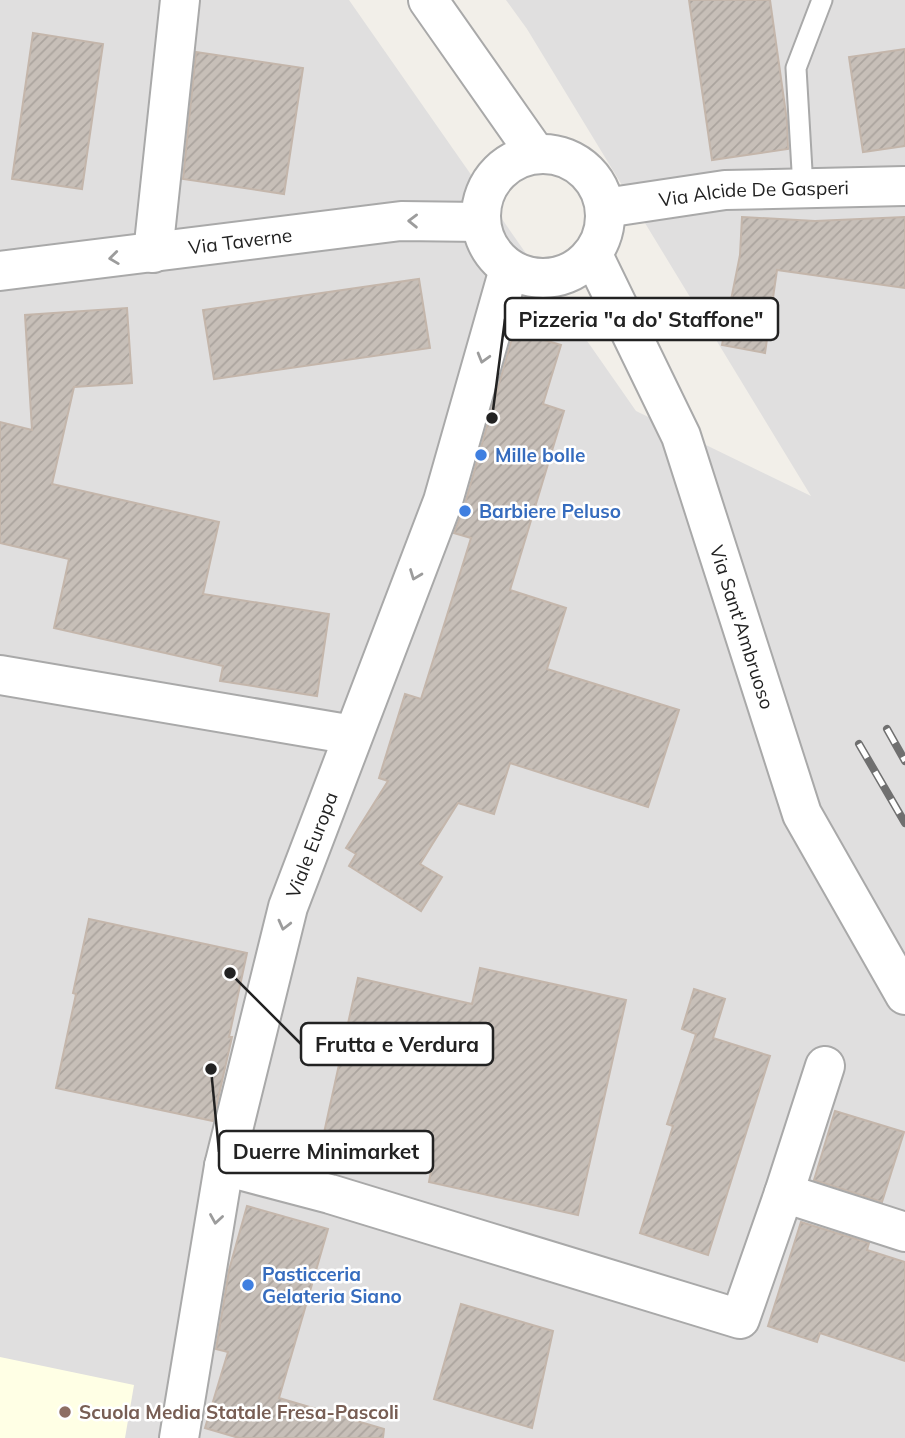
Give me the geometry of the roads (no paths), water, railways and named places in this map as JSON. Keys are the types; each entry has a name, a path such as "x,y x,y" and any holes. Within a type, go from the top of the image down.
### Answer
{"street":[{"path":"153,253 180,0"},
{"path":"428,0 536,153"},
{"path":"536,153 559,155 579,164 594,179 606,208 604,230 593,255 580,267 561,277 539,278 509,269 487,245 481,222 482,199 492,179 509,163 536,153"},
{"name":"Via Alcide De Gasperi","path":"606,208 725,190 905,186"},
{"name":"Via Taverne","path":"0,271 401,221 481,222"},
{"name":"Via Sant'Ambruoso","path":"593,255 681,436 802,814 905,995"},
{"name":"Viale Europa","path":"179,1438 224,1166 288,907 443,501 509,269"},
{"path":"0,675 353,735"},
{"path":"224,1166 330,1194 740,1319 825,1066"},
{"path":"784,1193 905,1232"}],"lane":[{"path":"803,188 796,68 822,0"}],"railway":[{"path":"887,729 905,761"},
{"path":"859,744 905,823"}],"place":[{"name":"Pizzeria \"a do' Staffone\"","path":"492,418"},
{"name":"Mille bolle","path":"481,455"},
{"name":"Barbiere Peluso","path":"465,511"},
{"name":"Frutta e Verdura","path":"230,973"},
{"name":"Duerre Minimarket","path":"211,1069"},
{"name":"Pasticceria Gelateria Siano","path":"248,1285"},
{"name":"Scuola Media Statale Fresa-Pascoli","path":"65,1412"}]}
